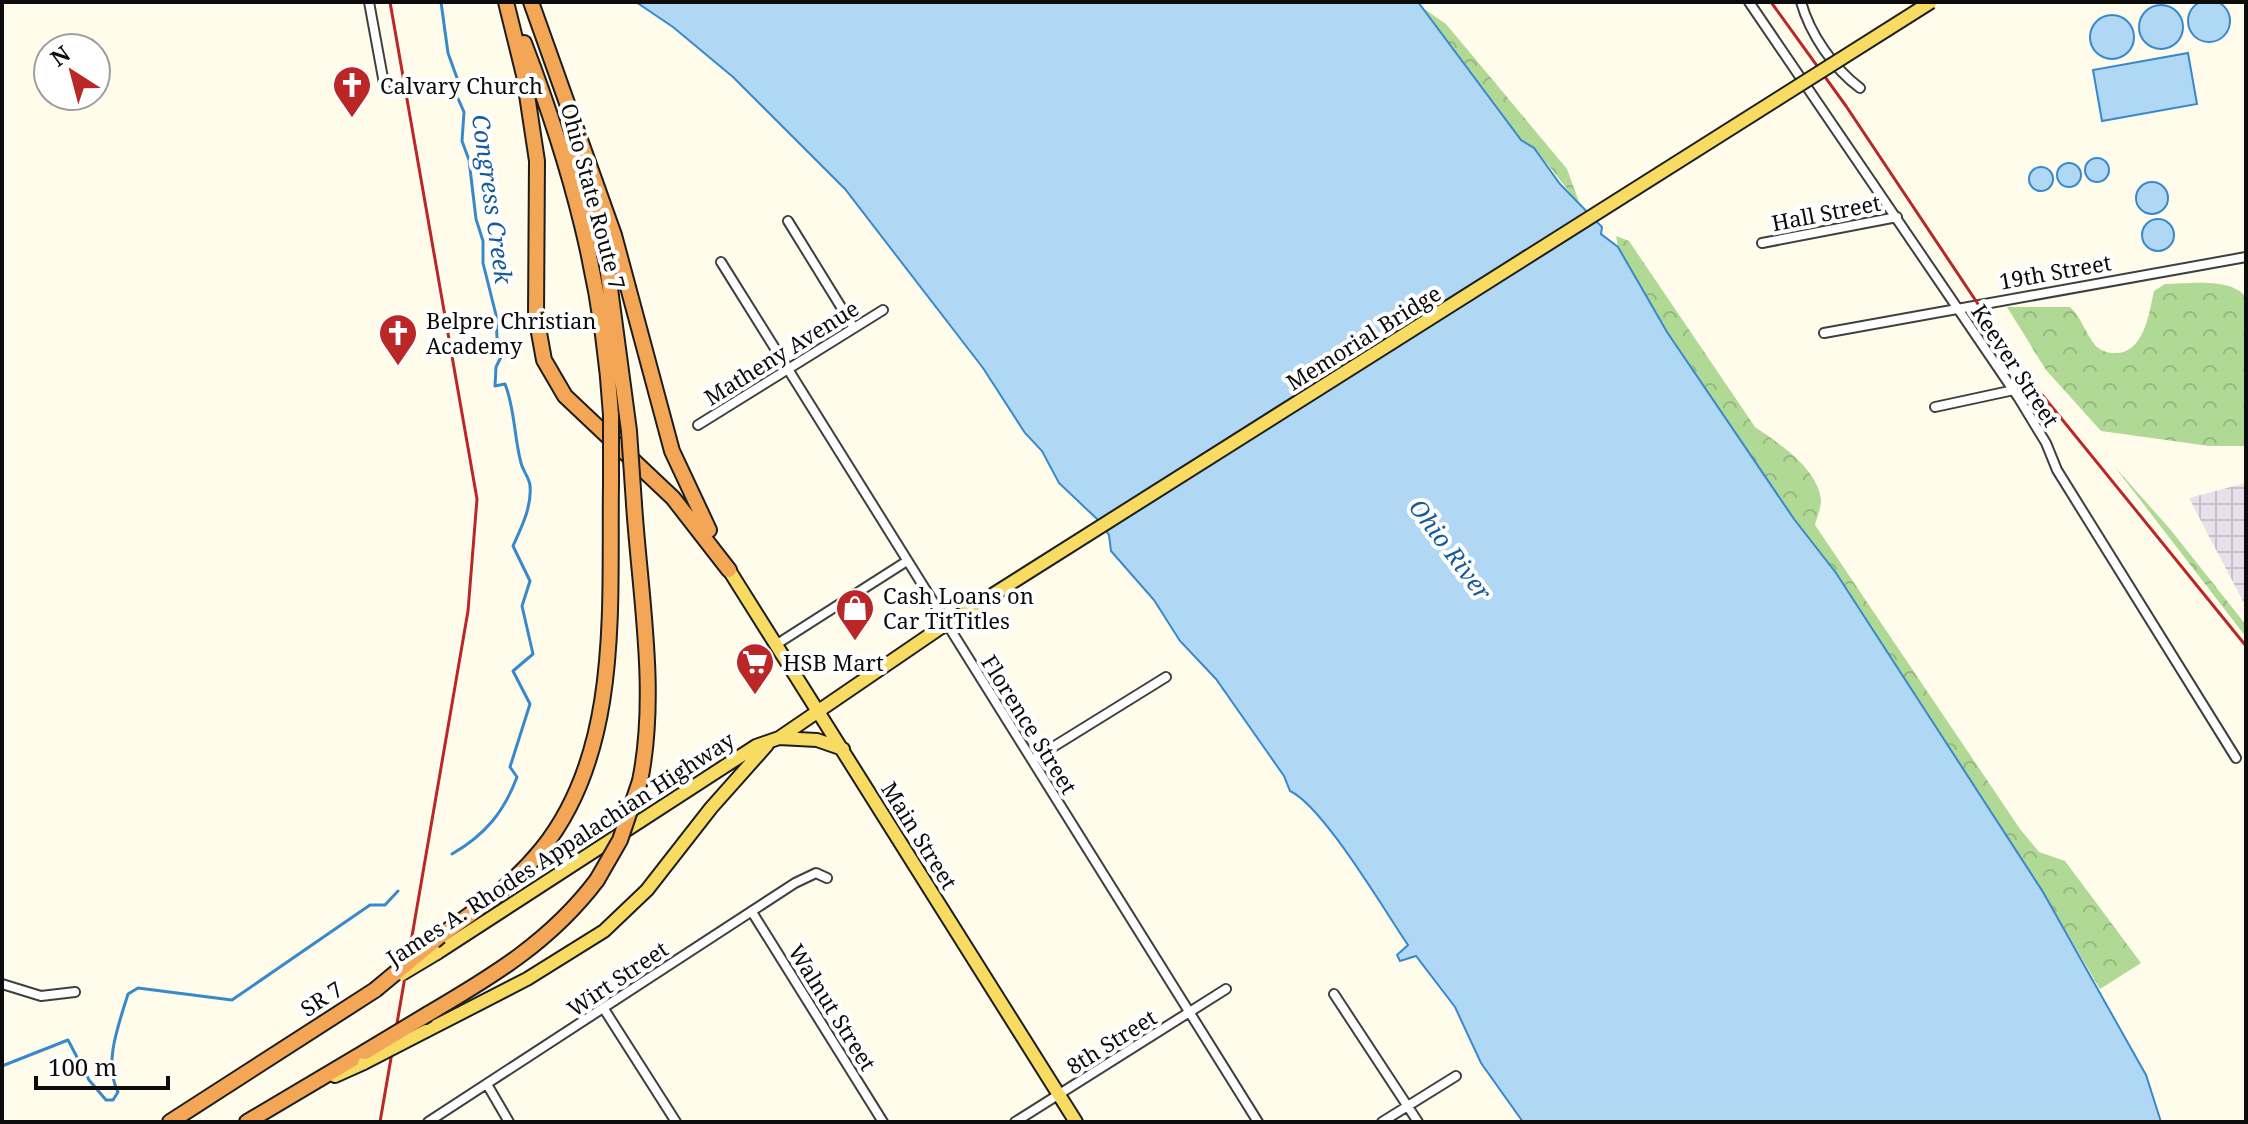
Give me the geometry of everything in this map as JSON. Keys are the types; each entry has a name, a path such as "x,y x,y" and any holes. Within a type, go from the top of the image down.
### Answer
{"highway":[{"name":"Ohio State Route 7","path":"375,990 440,936 503,890 532,861 565,814 582,778 603,698 611,484 608,361 595,274 578,206 541,89 507,2"},
{"path":"507,2 533,121 539,221 536,316 548,369 565,396 673,498 729,570"},
{"path":"247,1122 364,1057 544,940 574,910 597,880 620,840 640,781 646,753 648,702 629,431 616,317 601,237 577,152 522,2"},
{"path":"531,2 614,235 672,451 729,570"},
{"name":"SR 7","path":"170,1122 375,990"}],"main road":[{"name":"Memorial Bridge","path":"818,709 940,628 1931,2"},
{"name":"Main Street","path":"729,570 1076,1122"},
{"name":"James A. Rhodes Appalachian Highway","path":"364,1057 426,1031 527,979 604,931 647,890 711,808 773,741 818,709"},
{"path":"773,741 817,740 843,749"},
{"name":"James A. Rhodes Appalachian Highway","path":"375,990 756,746 773,741"}],"street":[{"path":"369,2 385,89"},
{"name":"Keever Street","path":"1749,2 2014,390 2046,443 2057,470 2236,758"},
{"path":"1801,2 1826,52 1845,77 1860,88"},
{"name":"Hall Street","path":"1762,243 1897,217"},
{"path":"788,221 854,328"},
{"name":"19th Street","path":"1824,333 2246,257"},
{"name":"Florence Street","path":"721,262 1258,1122"},
{"name":"Matheny Avenue","path":"698,425 883,310"},
{"path":"1935,407 2014,390"},
{"path":"777,644 907,561"},
{"path":"1032,760 1166,677"},
{"name":"Wirt Street","path":"428,1122 810,875 820,873 827,878"},
{"name":"Walnut Street","path":"752,912 883,1122"},
{"path":"2,984 41,996 75,992"},
{"name":"8th Street","path":"1015,1122 1226,989"},
{"path":"1334,994 1418,1122"},
{"path":"604,1009 676,1122"},
{"path":"1382,1122 1456,1076"},
{"path":"488,1086 509,1122"}],"shaded area":[{"path":"2246,483 2246,607 2189,498"}],"green space":[{"path":"1423,8 1446,24 1567,169 1579,202 1537,153 1521,140"},
{"path":"1616,236 1629,241 1755,427 1796,458 1813,478 1821,500 1815,525 2020,829 2039,852 2065,861 2141,963 2100,989 2043,892 1836,573 1794,519 1667,332 1618,247"},
{"path":"2165,284 2220,284 2246,297 2246,446 2209,446 2101,431 2046,370 2007,307 2070,307 2096,346 2109,353 2122,352 2138,341 2147,321 2154,291"},
{"path":"2114,466 2170,529 2246,625 2246,637"}],"water":[{"path":"2209,0 2224,6 2230,21 2224,36 2209,42 2194,36 2188,21 2194,6"},
{"name":"Ohio River","path":"636,2 1418,2 1521,140 1534,148 1560,184 1602,227 1601,234 1618,247 1667,332 1794,519 1836,573 2043,892 2146,1075 2161,1122 1523,1122 1481,1063 1455,1007 1416,956 1400,961 1397,955 1408,945 1336,837 1304,800 1290,791 1284,776 1216,679 1180,641 1154,600 1111,551 1109,535 1097,519 1059,483 1042,451 1025,433 983,368 845,189 733,77 673,27"},
{"path":"2161,5 2176,12 2183,27 2176,42 2161,49 2146,42 2139,27 2146,12"},
{"path":"2112,15 2127,22 2134,37 2127,52 2112,59 2097,52 2090,37 2097,22"},
{"path":"2188,53 2197,104 2102,121 2093,70"},
{"path":"2097,158 2108,165 2109,170 2102,181 2097,182 2086,175 2085,170 2092,159"},
{"path":"2069,163 2080,170 2081,175 2074,186 2069,187 2058,180 2057,175 2064,164"},
{"path":"2041,167 2052,174 2053,179 2046,190 2041,191 2030,184 2029,179 2036,168"},
{"path":"2152,182 2163,187 2168,198 2163,209 2152,214 2141,209 2136,198 2141,187"},
{"path":"2158,219 2169,224 2174,235 2169,246 2158,251 2147,246 2142,235 2147,224"}],"waterway":[{"name":"Congress Creek","path":"441,2 448,53 457,78 456,94 464,112 462,141 469,160 476,219 483,241 483,263 496,315 497,338 505,349 496,367 495,386 505,384 521,463 530,483 528,509 513,546 530,581 522,606 533,654 513,671 530,704 510,767 517,777 492,822 452,854"},
{"name":"Congress Creek","path":"2,1066 68,1040 89,1080 106,1100 113,1100 118,1092 112,1056 128,994 138,988 232,1000 370,905 385,905 398,891"}],"railway":[{"path":"380,1122 468,611 477,499 390,2"},
{"path":"1771,2 1846,106 2022,370 2246,646"}],"place":[{"name":"Calvary Church","path":"352,119"},
{"name":"Belpre Christian Academy","path":"398,367"},
{"name":"Cash Loans on Car TitTitles","path":"855,642"},
{"name":"HSB Mart","path":"755,696"}]}
